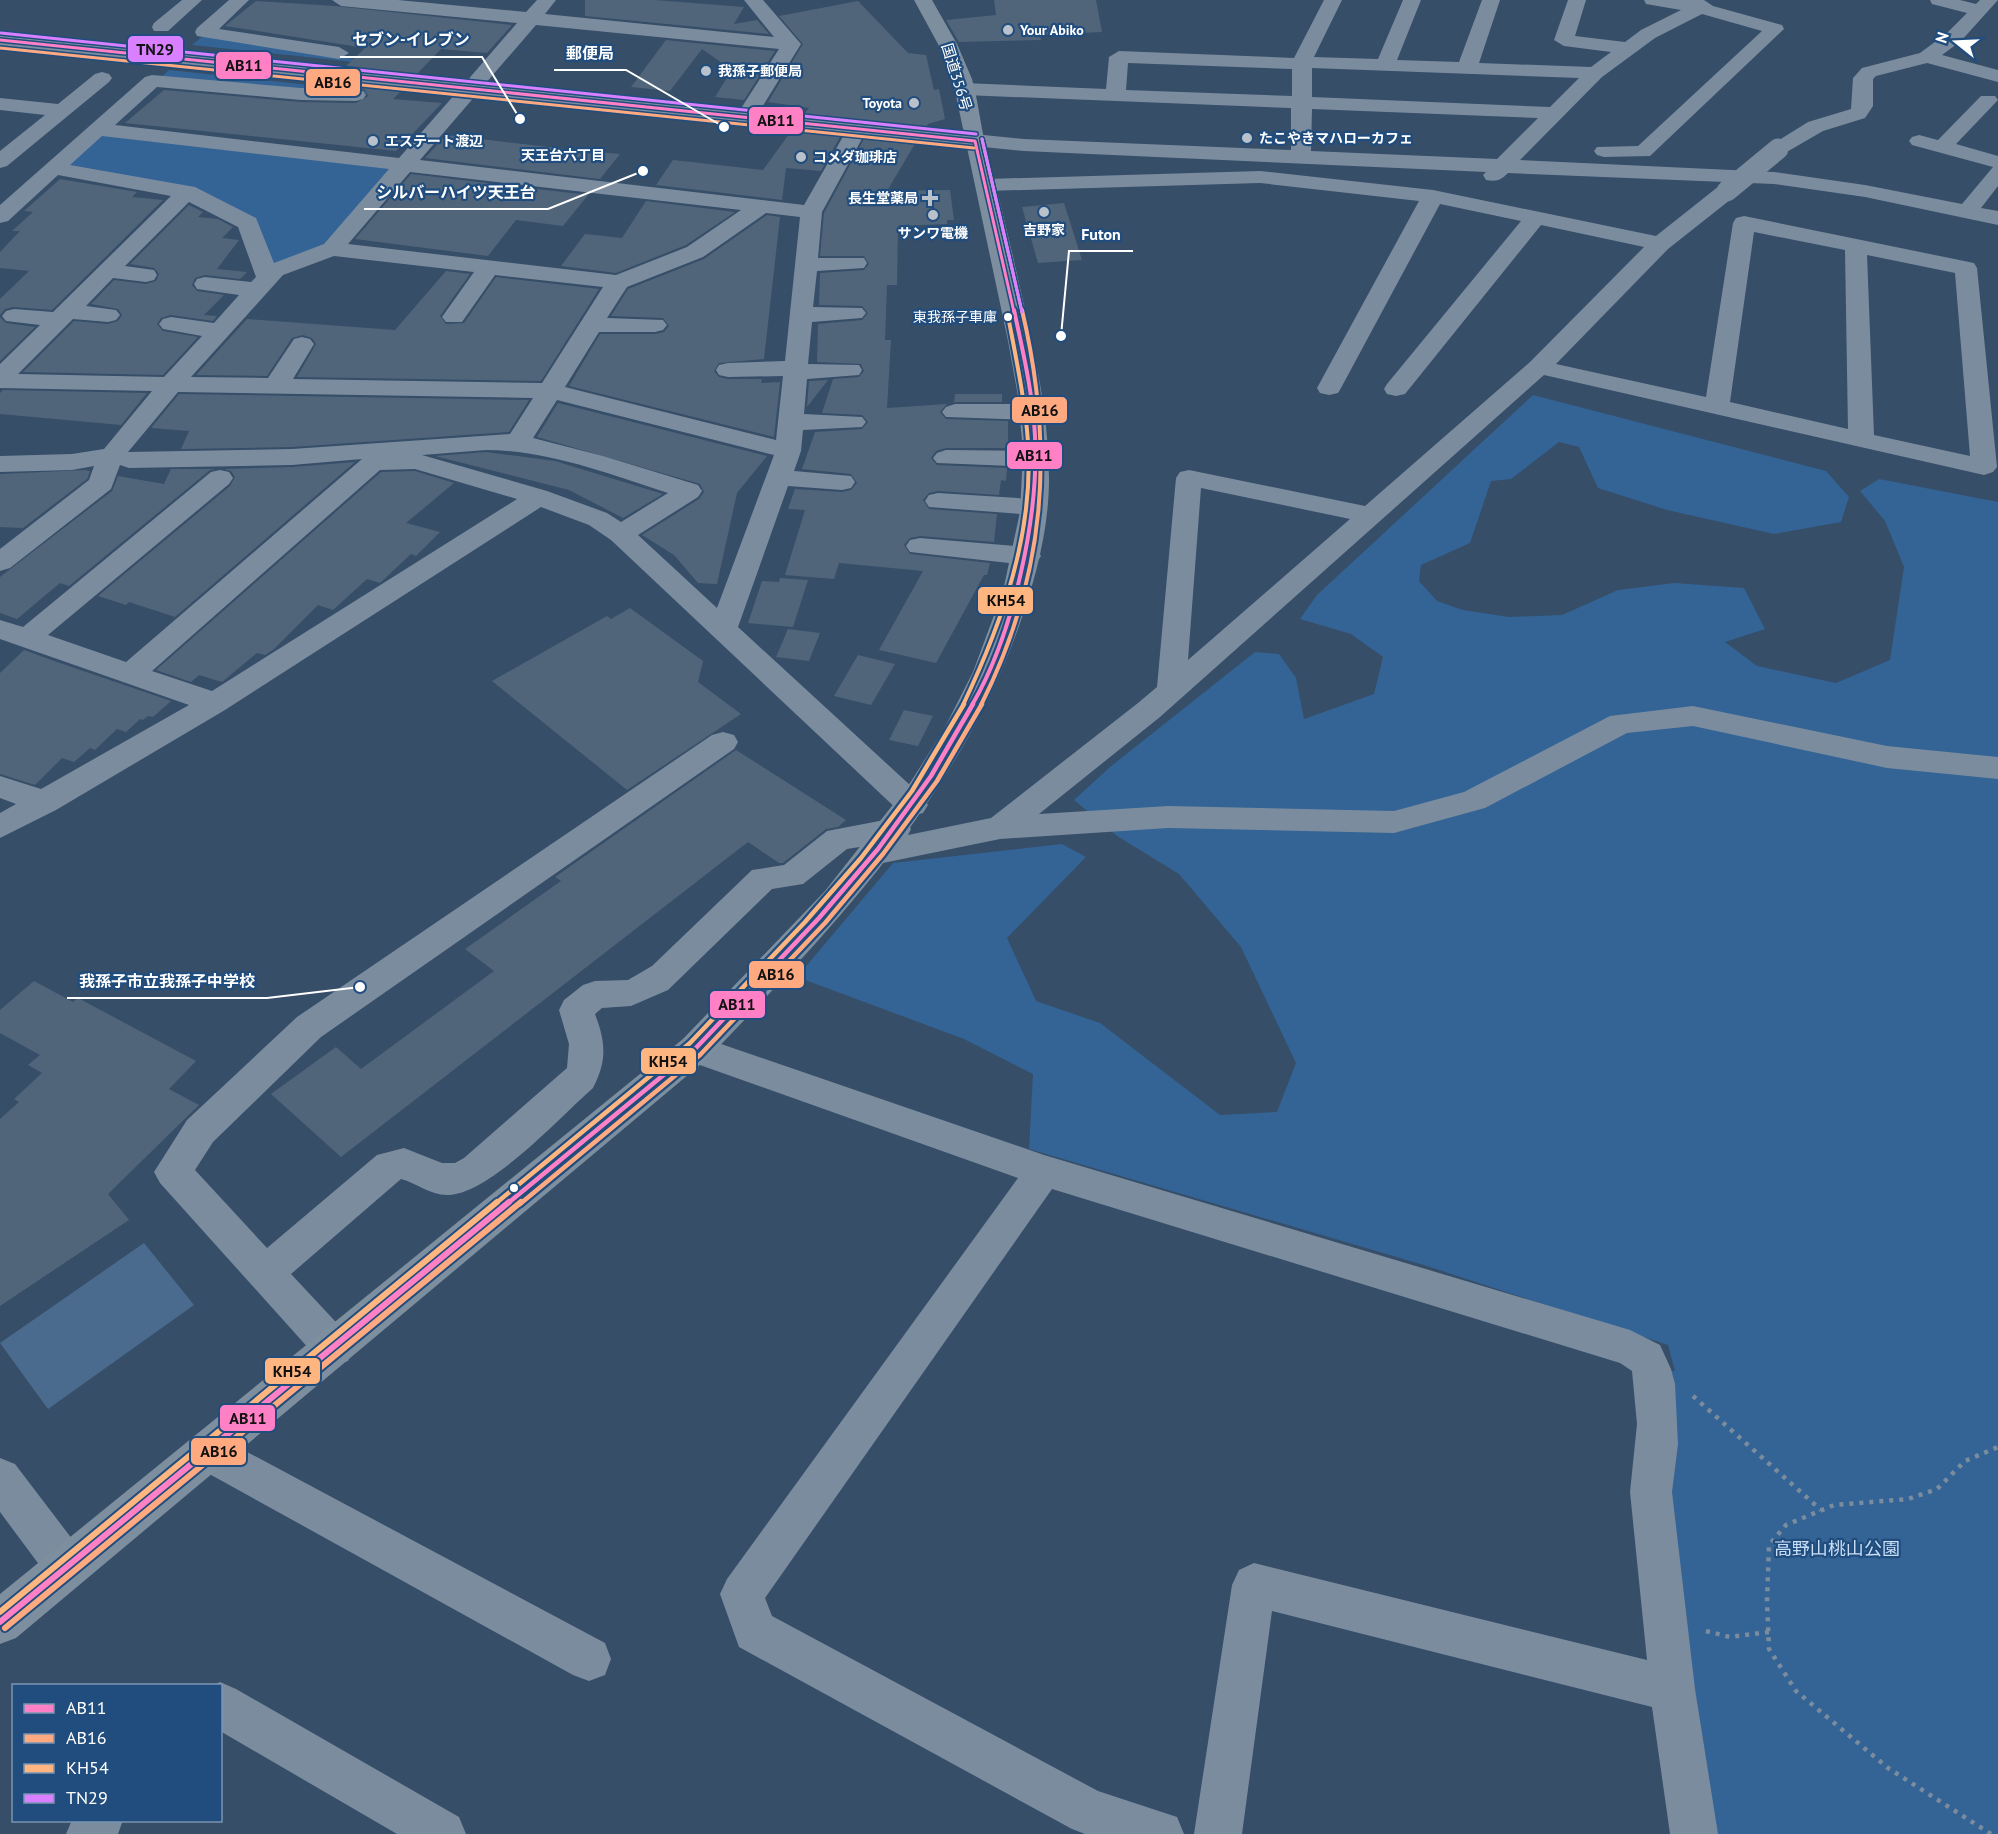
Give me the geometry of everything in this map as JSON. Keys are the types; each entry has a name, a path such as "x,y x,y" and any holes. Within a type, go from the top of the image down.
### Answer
{"highway":[{"name":"国道356号","path":"0,1622 695,1049 796,946 895,828 951,748 984,681 1003,634 1027,555 1034,507 1036,459 1033,412 1024,355 964,89 943,32 923,0"}],"street":[{"path":"161,27 193,0"},
{"path":"240,0 204,32 417,67 406,81"},
{"path":"341,0 389,2 531,19 791,44"},
{"path":"332,249 470,87 548,0"},
{"path":"753,0 791,44"},
{"path":"1301,156 1302,63 1333,0"},
{"path":"1385,66 1412,0"},
{"path":"1467,68 1491,0"},
{"path":"1577,0 1564,40 1627,48"},
{"path":"1518,148 1643,152 1775,29 1707,4 1653,0"},
{"path":"1939,0 1985,5"},
{"path":"1469,203 1518,148 1595,73 1648,34 1707,4"},
{"path":"1000,828 1171,691 1539,367 1660,244 1802,132 1828,119 1858,114 1863,106 1863,78 1869,72 1927,57 1953,37 1985,5"},
{"path":"0,40 136,52 975,141 1301,156 1725,193"},
{"path":"747,117 791,44"},
{"path":"1115,95 1119,57 1595,73"},
{"path":"1927,57 1998,76"},
{"path":"0,162 102,78"},
{"path":"0,216 152,81 301,94 406,97 436,84"},
{"path":"964,89 1553,113"},
{"path":"1942,147 1988,100"},
{"path":"0,104 64,111"},
{"path":"96,129 811,212"},
{"path":"723,630 788,451 811,212 857,129"},
{"path":"1919,141 1998,162"},
{"path":"52,168 187,192 248,223 262,284"},
{"path":"1496,172 1774,178 1865,190 1998,218"},
{"path":"1968,211 1998,172"},
{"path":"987,185 1260,177 1433,196 1660,244"},
{"path":"0,379 187,192"},
{"path":"1329,388 1433,196"},
{"path":"0,561 102,483 102,475 112,455 170,385 275,270 332,249 618,282 695,252 762,206"},
{"path":"1396,389 1536,218"},
{"path":"1539,367 1717,407 1861,439 1984,467 1966,268 1744,223 1717,407"},
{"path":"1856,246 1861,439"},
{"path":"806,265 855,263"},
{"path":"454,317 489,267"},
{"path":"107,271 146,274"},
{"path":"518,442 552,391 618,282"},
{"path":"206,284 262,284"},
{"path":"801,315 854,313"},
{"path":"14,316 108,315"},
{"path":"171,324 220,331"},
{"path":"592,325 655,325"},
{"path":"276,386 302,344"},
{"path":"728,370 849,370"},
{"path":"0,379 170,385 552,391 788,451"},
{"path":"955,412 1033,412"},
{"path":"790,422 853,422"},
{"path":"0,464 72,462 112,455 129,460 292,457 486,442 518,442 594,461 689,491 621,534"},
{"path":"946,458 1036,459"},
{"path":"131,674 373,463 416,461 538,497 598,519 621,534 723,630 895,828"},
{"path":"12,639 220,478"},
{"path":"778,478 842,482"},
{"path":"1171,691 1189,478 1371,515"},
{"path":"0,828 215,703 538,497"},
{"path":"938,501 1034,507"},
{"path":"920,546 1027,555"},
{"path":"12,639 131,674 215,703"},
{"path":"265,1273 390,1166 399,1162 410,1164 441,1179 461,1178 477,1169 580,1078 588,1060 589,1051 576,1010 595,994 612,996 645,989 664,975 763,878 792,876 838,839 895,828 1000,828 1168,817 1394,822 1474,800 1621,723 1693,716 1887,757 1998,768"},
{"path":"334,1347 172,1172 200,1131 309,1027 723,742"},
{"path":"0,788 45,802"},
{"path":"695,1049 1044,1171 1630,1348 1645,1358 1655,1386 1656,1476 1651,1492 1672,1689 1694,1834"},
{"path":"1044,1171 742,1594 755,1631 1089,1812 1160,1834"},
{"path":"208,1451 589,1659"},
{"path":"0,1478 67,1567"},
{"path":"1218,1834 1254,1585 1672,1689"},
{"path":"222,1706 442,1834"},
{"path":"90,1834 99,1822"}],"path":[{"path":"1691,1394 1821,1510"},
{"path":"1991,1834 1888,1768 1821,1714 1791,1683 1769,1649 1767,1601 1769,1545 1786,1525 1834,1505 1908,1499 1937,1490 1965,1461 1998,1447"},
{"path":"1701,1630 1730,1637 1768,1632"}],"green space":[{"path":"204,35 403,67 192,45"},
{"path":"169,70 402,95 304,91 160,78"},
{"path":"98,132 396,167 328,246 272,266 254,220 192,189 60,166"},
{"name":"高野山桃山公園","path":"1533,395 1826,471 1849,497 1841,522 1774,534 1667,510 1598,488 1579,447 1559,442 1511,479 1491,481 1470,543 1421,565 1419,581 1437,601 1463,610 1509,617 1562,615 1618,590 1674,583 1744,588 1765,629 1725,642 1757,666 1836,683 1890,660 1904,567 1885,521 1860,491 1879,479 1998,502 1998,1834 1710,1834 1672,1503 1666,1371 1675,1371 1668,1345 1427,1266 1029,1149 1033,1074 964,1039 797,977 893,863 1062,844 1086,857 1007,938 1036,1001 1100,1023 1220,1115 1277,1112 1296,1063 1241,947 1179,874 1117,836 1074,800 1110,767 1255,652 1279,654 1296,678 1304,719 1374,694 1383,657 1351,634 1300,619 1317,595"}],"shaded area":[{"path":"144,1243 194,1305 48,1409 0,1343"}],"building":[{"path":"585,0 655,0 744,7 734,24 757,20 769,34 585,16"},
{"path":"994,0 1096,0 1102,32 1040,35 1041,40 959,42 946,20 996,15"},
{"path":"256,1 335,6 512,25 487,53 441,49 416,75 345,67 365,48 225,26"},
{"path":"858,1 908,53 926,55 934,90 939,89 945,119 928,124 926,127 804,114 809,108 768,102 803,44 779,16"},
{"path":"666,40 775,51 744,100 715,97 732,70 702,49 670,91 631,87"},
{"path":"330,82 402,90 393,99 442,103 396,151 125,123 164,90 301,102 356,103 368,96 365,90 357,87 326,86"},
{"path":"792,130 841,135 821,171 786,168 782,200 656,185 673,160 763,170"},
{"path":"446,135 620,154 600,179 425,158"},
{"path":"865,137 916,142 887,191 950,190 954,220 947,220 947,224 898,226 897,285 887,285 885,340 891,340 887,408 947,404 940,412 946,419 1008,421 1008,448 946,448 936,451 931,458 937,465 1007,468 1006,481 1001,480 999,495 938,491 929,493 923,500 929,509 997,514 994,542 920,536 910,538 904,545 910,554 990,563 987,575 984,575 936,663 879,650 923,571 839,563 834,579 785,575 805,510 788,509 795,489 842,492 851,490 857,483 851,474 802,469 815,432 862,429 868,422 862,415 822,413 833,379 859,377 864,371 861,364 817,362 818,324 862,320 868,313 862,306 819,305 820,273 864,270 869,264 864,256 820,256 824,213"},
{"path":"411,174 588,195 563,226 516,220 488,256 355,239"},
{"path":"60,179 137,192 132,197 163,200 52,310 13,307 5,309 0,315 0,299 29,271 0,268 0,252 20,231 12,231 33,212 24,211"},
{"path":"646,201 735,212 686,245 616,273 561,266 585,234 622,238"},
{"path":"1064,203 1082,260 1038,263 1022,207"},
{"path":"189,205 203,212 198,217 218,219 233,227 222,238 239,240 217,269 247,272 240,279 205,275 195,278 192,285 197,291 224,295 204,315 217,316 213,321 171,315 161,318 157,324 163,331 198,337 163,375 23,372 74,321 108,324 118,321 122,315 118,309 91,304 114,280 146,284 156,281 159,274 154,268 130,264"},
{"path":"767,215 780,217 764,359 719,363 714,371 719,377 728,379 762,379 761,383 780,382 774,437 569,386 600,334 656,334 664,332 669,326 663,318 611,316 628,289 704,259"},
{"path":"446,271 470,274 440,316 446,324 464,323 496,277 599,289 541,381 297,377 316,344 312,338 303,335 292,338 267,376 196,375 247,319 395,330"},
{"path":"0,317 6,323 35,327 0,361"},
{"path":"828,380 807,407 809,381"},
{"path":"3,390 147,393 121,425 0,414 0,393"},
{"path":"179,394 529,400 509,432 292,447 181,449 189,431 151,428"},
{"path":"955,394 1002,394 1002,402 954,402"},
{"path":"558,403 767,456 737,493 717,584 698,583 674,555 642,535 699,499 704,492 700,484 537,437"},
{"path":"486,452 555,461 663,494 623,518 569,490 435,456"},
{"path":"355,462 175,617 129,602 126,605 98,596 230,486 235,477 231,471 224,469"},
{"path":"171,469 216,469 210,470 69,586 60,583 17,619 0,613 0,577 112,491 118,476 164,484"},
{"path":"90,471 87,479 23,528 0,527 0,474"},
{"path":"415,471 454,483 406,523 440,532 416,556 411,554 380,583 367,579 333,610 318,605 274,649 265,655 257,653 222,682 199,675 191,682 156,670 381,472"},
{"path":"780,578 808,580 793,627 748,623 762,581 779,582"},
{"path":"630,608 703,661 698,682 741,714 627,790 492,681 607,616 611,619"},
{"path":"788,629 820,633 809,661 776,657"},
{"path":"24,650 171,701 153,717 140,719 126,732 117,729 95,750 90,748 74,762 62,758 35,785 0,774 0,673"},
{"path":"858,655 895,664 871,705 834,696"},
{"path":"904,710 933,716 918,746 889,740"},
{"path":"736,750 846,820 838,827 826,829 783,863 779,863 748,842 341,1157 271,1094 336,1047 361,1069 494,971 465,949 561,881 555,877"},
{"path":"34,981 73,1002 78,998 196,1061 169,1089 199,1105 108,1194 129,1220 0,1306 0,1119 19,1102 14,1099 42,1073 28,1065 40,1055 0,1033 0,1010"}],"transit line":[{"name":"TN29","path":"1,33 976,134"},
{"name":"AB11","path":"0,40 975,141"},
{"name":"AB16","path":"0,48 974,148"},
{"name":"AB16","path":"5,1628 700,1055 825,923 883,854 937,781 982,703 1016,621 1038,532 1042,439 1039,401 1026,327 982,139"},
{"name":"TN29","path":"982,139 1022,312"},
{"name":"AB11","path":"0,1622 695,1049 819,918 878,849 931,776 975,700 1009,618 1030,531 1035,439 1032,402 1018,328 975,141"},
{"name":"KH54","path":"0,1612 690,1043 805,922 861,858 912,791 956,721 991,647 1016,568 1028,484 1028,442 1020,379 1008,316"}],"place":[{"name":"Your Abiko","path":"1008,30"},
{"name":"我孫子郵便局","path":"706,71"},
{"name":"Toyota","path":"914,103"},
{"name":"セブン-イレブン","path":"520,119"},
{"name":"郵便局","path":"724,127"},
{"name":"たこやきマハローカフェ","path":"1247,138"},
{"name":"エステート渡辺","path":"373,141"},
{"name":"コメダ珈琲店","path":"801,157"},
{"name":"シルバーハイツ天王台","path":"643,171"},
{"name":"長生堂薬局","path":"930,198"},
{"name":"吉野家","path":"1044,212"},
{"name":"サンワ電機","path":"933,215"},
{"name":"東我孫子車庫","path":"1008,317"},
{"name":"Futon","path":"1061,336"},
{"name":"我孫子市立我孫子中学校","path":"360,987"}],"district":[{"name":"天王台六丁目","path":"563,155"}]}
